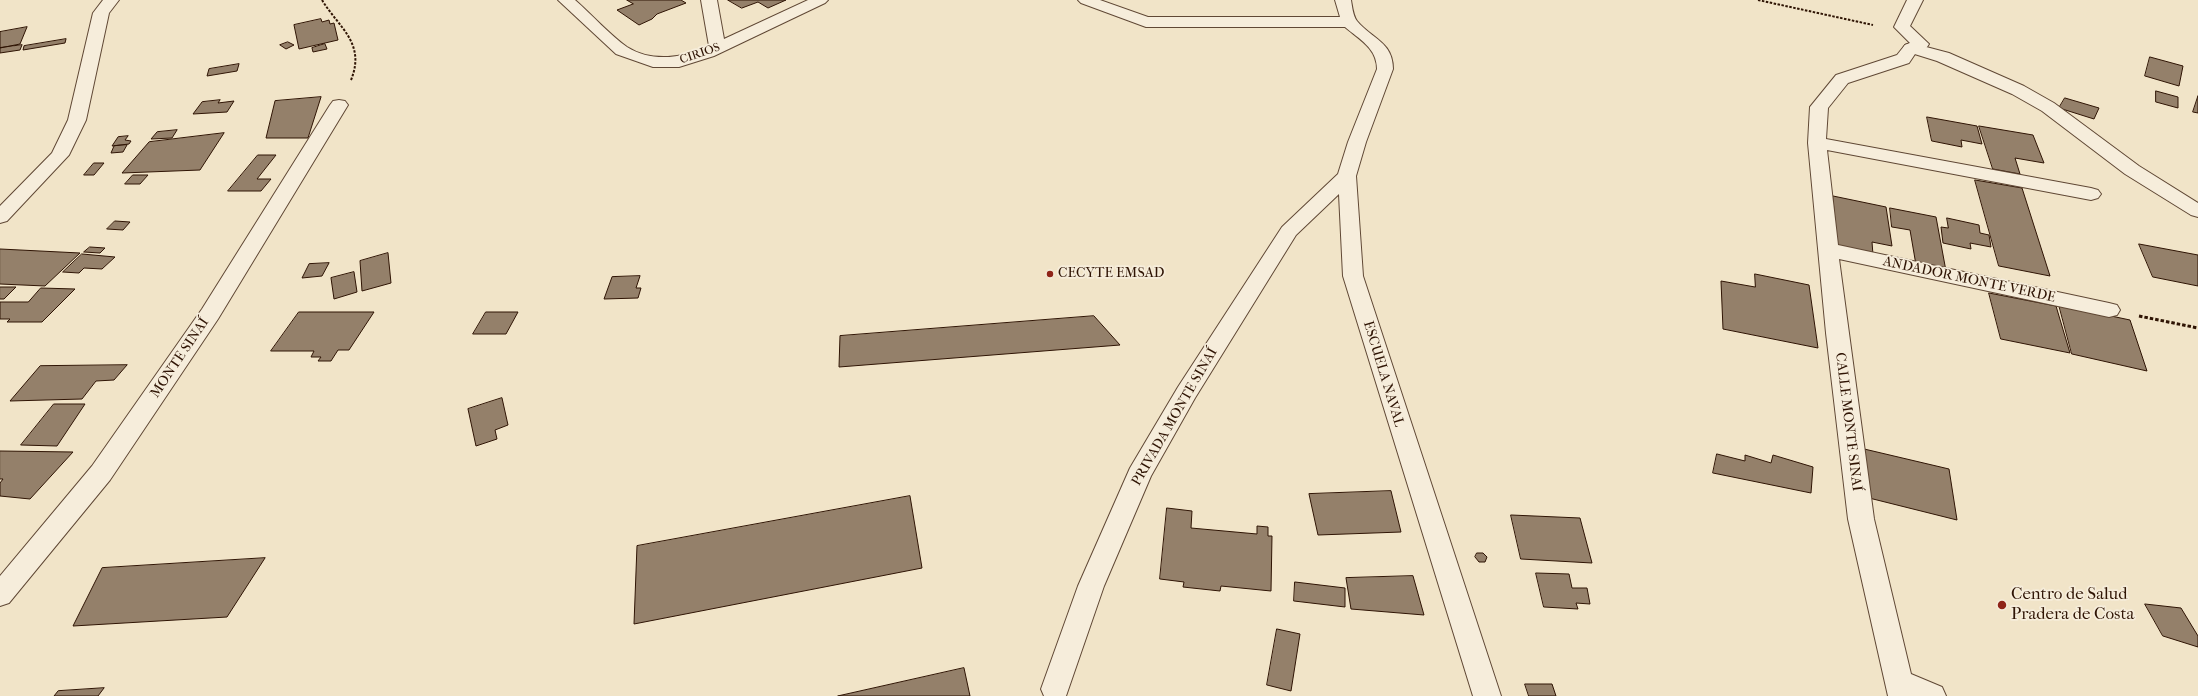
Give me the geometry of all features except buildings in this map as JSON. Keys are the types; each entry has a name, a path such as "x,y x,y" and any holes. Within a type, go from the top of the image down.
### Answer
{"street":[{"path":"0,217 60,155 77,120 102,13 111,0"},
{"name":"CIRIOS","path":"566,0 622,51 653,62 679,62 718,48 820,0"},
{"path":"709,0 718,48"},
{"path":"1089,1 1146,22 1349,22 1343,0"},
{"path":"1915,0 1902,27 1909,39 1943,57 2007,84 2048,107 2132,170 2198,211"},
{"name":"ESCUELA NAVAL","path":"1349,22 1380,48 1385,59 1385,69 1357,142 1347,176 1353,276 1487,696"},
{"name":"CALLE MONTE SINAÍ","path":"1901,689 1861,519 1838,341 1817,143 1819,107 1842,79 1902,59 1909,39"},
{"name":"MONTE SINAÍ","path":"0,595 101,473 210,314 339,105"},
{"path":"1817,143 2091,194"},
{"name":"PRIVADA MONTE SINAÍ","path":"1055,688 1091,586 1139,475 1186,393 1289,231 1347,176"},
{"name":"ANDADOR MONTE VERDE","path":"1829,250 2109,310"},
{"path":"1901,689 1932,696"}],"path":[{"path":"322,0 329,13 354,44 353,74 339,105"},
{"path":"1758,0 1909,39"},
{"path":"2109,310 2198,328"}],"place":[{"name":"CECYTE EMSAD","path":"1050,274"},
{"name":"Centro de Salud Pradera de Costa","path":"2002,605"}]}
